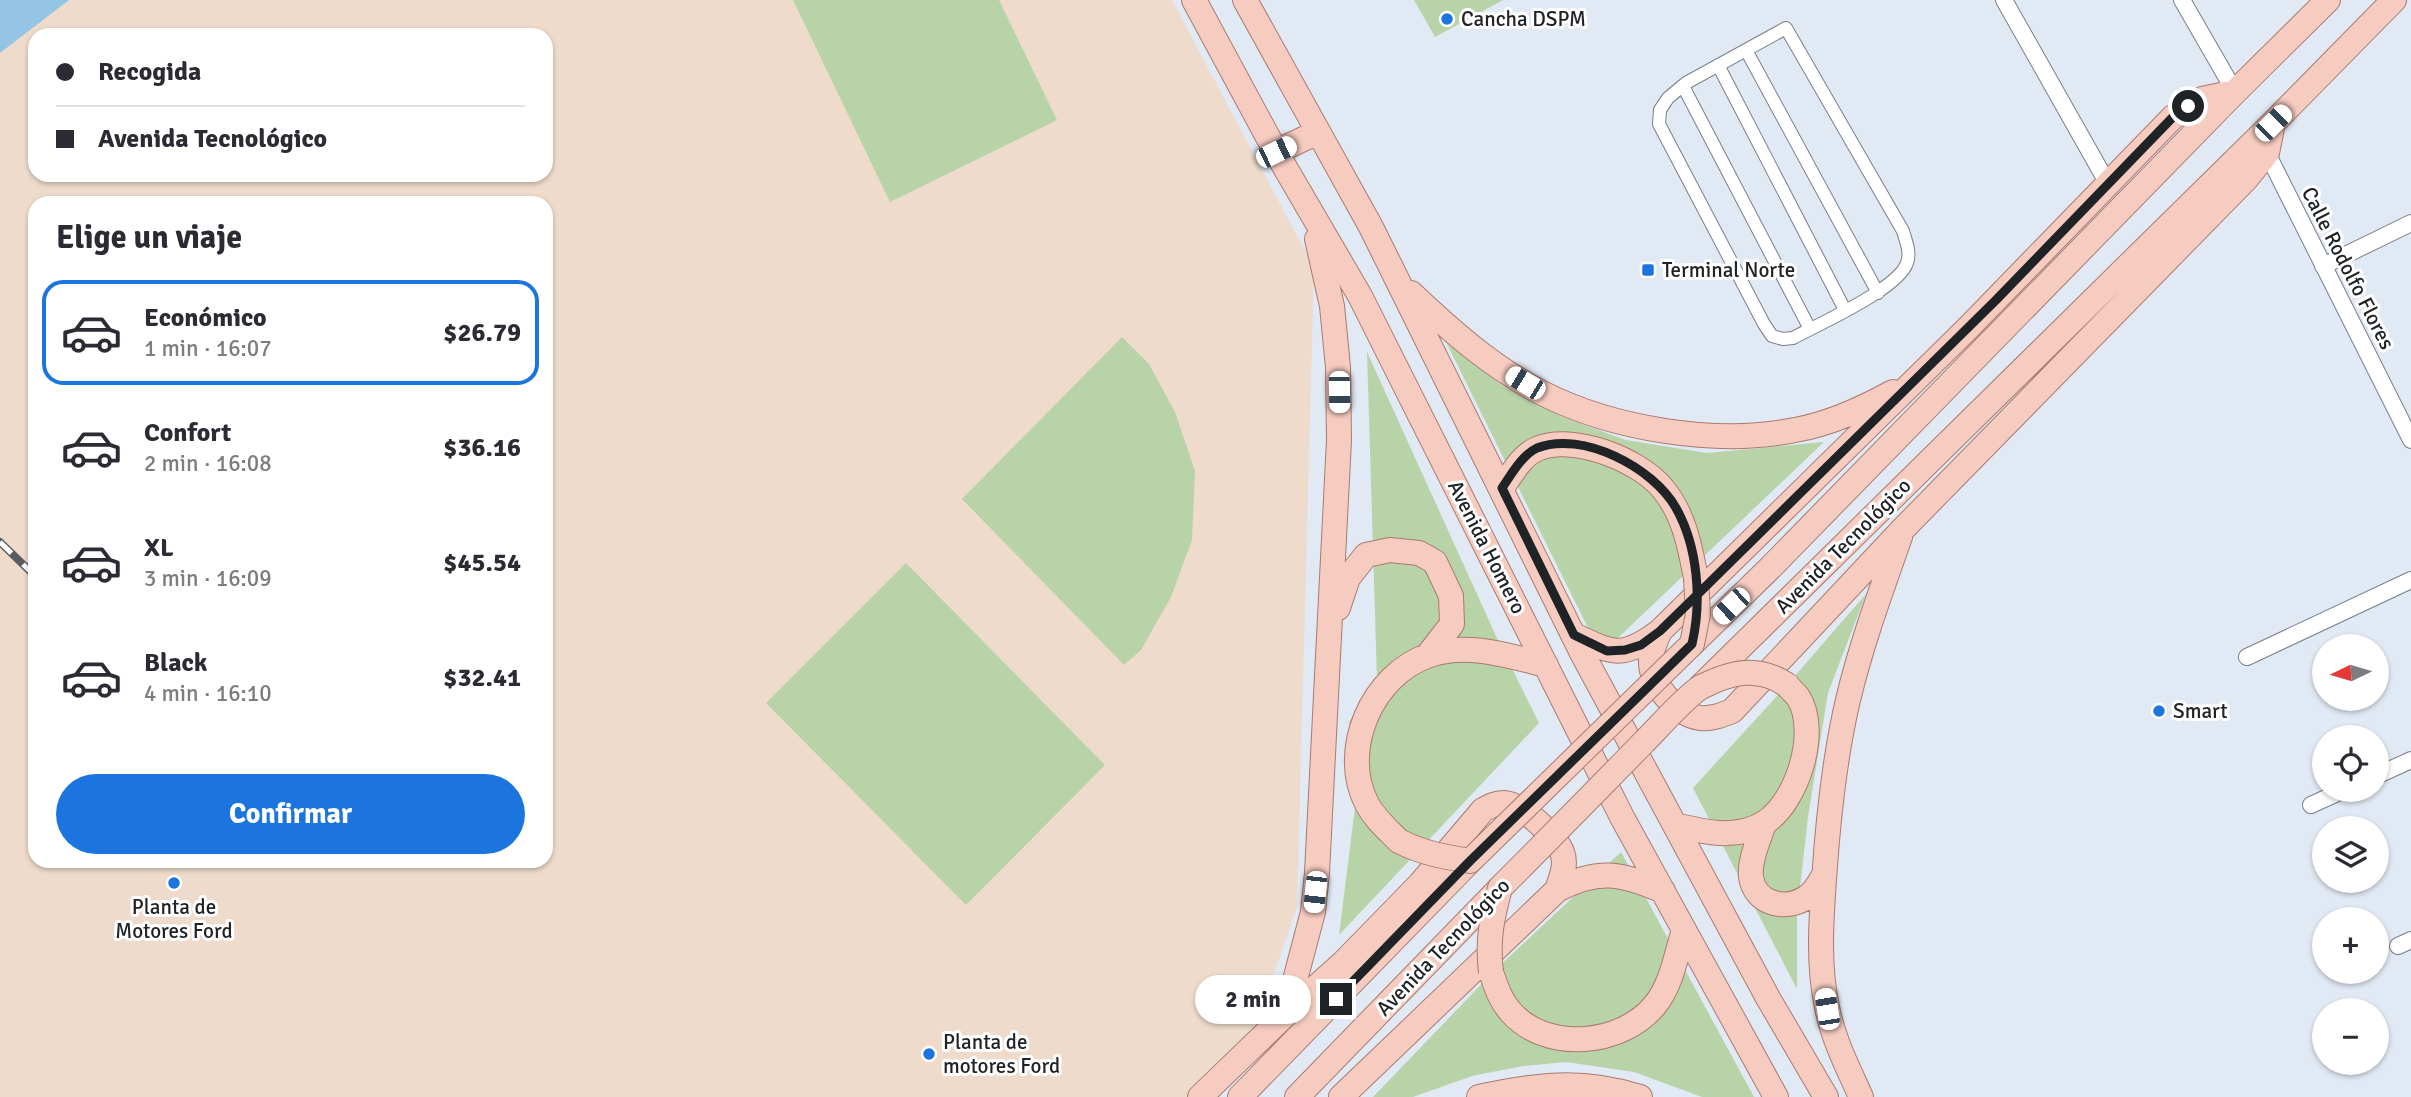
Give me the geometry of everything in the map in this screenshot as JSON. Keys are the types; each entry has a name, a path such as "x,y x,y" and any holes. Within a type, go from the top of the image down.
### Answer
{"main road":[{"name":"Avenida Homero","path":"1194,0 1276,152 1360,296 1623,819 1776,1097"},
{"name":"Avenida Homero","path":"1245,0 1398,281 1578,644 1768,998 1826,1097"},
{"name":"Avenida Tecnológico","path":"1240,1097 1470,861 1771,567 2328,0"},
{"name":"Avenida Tecnológico","path":"1297,1097 1699,688 2273,123 2394,0"},
{"path":"1578,644 1607,651 1625,650 1641,645 1660,631 1913,382 2173,117 2202,99 2235,92"},
{"path":"1660,631 1653,646 1651,660 1654,677 1665,695 1679,709 1698,718 1717,717 1732,711 1902,530 2228,197 2267,153 2273,123"},
{"path":"1276,152 1318,132"},
{"path":"1286,1014 1313,912 1317,873 1339,440 1338,367 1332,306 1311,214"},
{"path":"1398,281 1439,320 1490,362 1542,393 1601,417 1652,428 1678,433 1742,435 1794,430 1836,419 1913,382"},
{"path":"1502,488 1534,449 1550,444 1581,445 1613,456 1642,471 1662,487 1677,510 1689,541 1696,578 1698,614 1692,644"},
{"path":"1861,1097 1842,1054 1827,1009 1821,951 1826,838 1848,700 1902,530"},
{"path":"1328,663 1336,615 1348,578 1366,555 1390,550 1419,553 1435,562 1451,596 1452,624 1428,655"},
{"path":"1470,861 1415,849 1399,841 1380,823 1367,803 1360,781 1358,746 1367,712 1383,686 1401,669 1428,655 1445,651 1471,650 1550,674"},
{"path":"1675,825 1714,834 1735,833 1764,823 1788,800 1800,774 1806,743 1805,717 1799,698 1787,685 1773,676 1762,672 1748,672 1699,688"},
{"path":"1200,1097 1343,963 1420,884 1483,810 1493,804 1513,805 1532,817 1554,838 1562,853 1564,868 1557,890"},
{"path":"1764,823 1750,873 1752,885 1768,902 1784,905 1798,902 1811,895 1824,875"},
{"path":"1341,1097 1557,890 1576,880 1596,875 1618,875 1663,891"},
{"path":"1500,888 1491,923 1489,949 1491,972 1500,995 1510,1012 1524,1024 1562,1038 1583,1039 1606,1035 1642,1017 1666,989 1684,930"},
{"path":"1479,1097 1547,1084 1585,1085 1618,1090 1640,1097"}],"street":[{"path":"2004,0 2108,184"},
{"path":"2182,0 2235,92"},
{"path":"1786,28 1903,231 1908,248 1909,260 1904,271 1878,293 1793,338 1772,336 1659,124 1660,110 1668,98 1718,65 1786,28"},
{"path":"1746,50 1878,293"},
{"path":"1718,65 1845,310"},
{"path":"1684,86 1810,329"},
{"name":"Calle Rodolfo Flores","path":"2267,153 2411,440"},
{"path":"2323,265 2411,223"},
{"path":"2247,657 2411,580"},
{"path":"2389,770 2411,760"},
{"path":"2311,805 2318,802"}],"shaded area":[{"path":"0,0 1172,0 1314,268 1297,907 1252,1037 1194,1097 0,1097"}],"green space":[{"path":"793,0 999,0 1057,120 890,202"},
{"name":"Cancha DSPM","path":"1414,0 1503,0 1435,37"},
{"path":"1122,337 1149,364 1175,412 1195,471 1192,540 1171,597 1141,650 1124,665 962,499"},
{"path":"1447,344 1504,387 1565,418 1626,440 1707,453 1824,442 1601,654"},
{"path":"1367,352 1496,636 1539,723 1339,935 1358,783 1349,722 1377,679"},
{"path":"906,563 1105,765 966,905 766,703"},
{"path":"1866,594 1828,693 1808,817 1797,915 1797,989 1693,788"},
{"path":"1621,852 1754,1097 1702,1097 1634,1072 1566,1062 1523,1066 1472,1076 1413,1097 1373,1097 1493,972"}],"water":[{"path":"0,0 69,0 33,28 28,28 28,31 0,53"}],"railway":[{"path":"0,542 28,569"}],"place":[{"name":"Cancha DSPM","path":"1447,19"},
{"name":"Terminal Norte","path":"1648,270"},
{"name":"Smart","path":"2159,711"},
{"name":"Planta de Motores Ford","path":"174,883"},
{"name":"Planta de motores Ford","path":"929,1054"}],"route":[{"path":"1336,999 1470,861 1692,644 1698,599 1696,578 1689,541 1677,510 1662,487 1642,471 1613,456 1581,445 1550,444 1534,449 1522,461 1502,488 1574,635 1607,651 1625,650 1641,645 1660,631 1679,612 1699,593 2018,278 2173,117 2188,106"}]}
